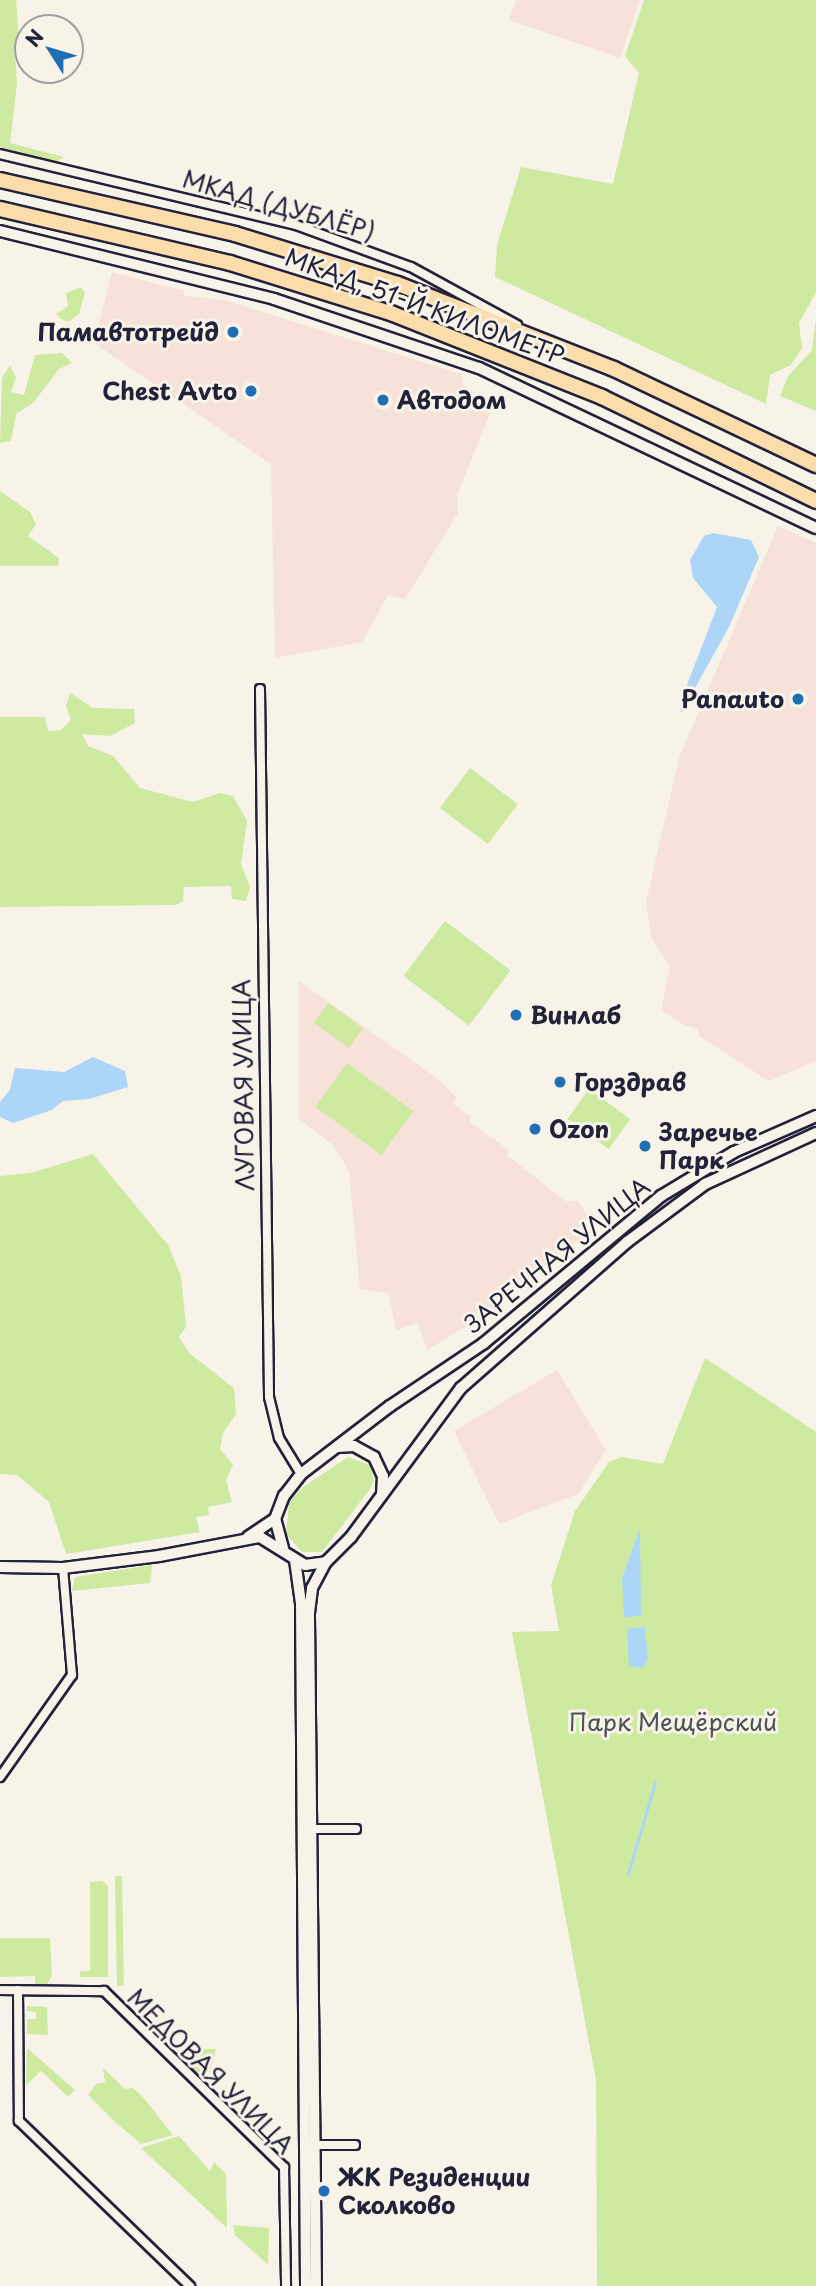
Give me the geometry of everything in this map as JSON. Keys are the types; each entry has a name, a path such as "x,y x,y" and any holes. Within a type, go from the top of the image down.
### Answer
{"highway":[{"name":"МКАД, 51-Й КИЛОМЕТР","path":"0,180 267,243 411,289 531,334 816,465"},
{"name":"МКАД, 51-Й КИЛОМЕТР","path":"0,209 230,262 390,313 602,397 816,501"}],"street":[{"name":"МКАД (ДУБЛЁР)","path":"0,154 244,211 378,253 444,282 531,334"},
{"path":"0,231 274,299 479,368 816,527"},
{"name":"ЛУГОВАЯ УЛИЦА","path":"260,689 269,1397 279,1438 301,1474"},
{"name":"ЗАРЕЧНАЯ УЛИЦА","path":"275,1519 284,1496 301,1474 484,1343 661,1196 734,1152 816,1116"},
{"name":"ЗАРЕЧНАЯ УЛИЦА","path":"316,2286 309,1614 312,1588 326,1562 382,1496 461,1388 627,1242 716,1178 816,1133"},
{"path":"336,1447 354,1446 374,1457 383,1476 382,1496"},
{"path":"248,1537 275,1519 283,1548"},
{"path":"0,1567 63,1567 159,1556 248,1537 260,1537 283,1548 295,1560 305,1565 326,1562"},
{"path":"295,1560 301,1613 306,2286"},
{"path":"0,1777 72,1675 63,1567"},
{"path":"312,1829 356,1829"},
{"name":"МЕДОВАЯ УЛИЦА","path":"0,1990 104,1991 284,2167 286,2286"},
{"path":"18,1990 19,2121 190,2286"},
{"path":"315,2145 355,2146"}],"shaded area":[{"path":"516,0 640,0 620,58 509,20"},
{"path":"112,272 185,291 184,296 224,300 461,374 463,385 494,404 457,495 458,513 405,599 388,595 362,642 275,658 271,464 94,343"},
{"path":"778,526 816,543 816,1061 769,1081 699,1036 698,1029 684,1025 661,1010 670,967 651,937 646,902 679,758"},
{"path":"299,981 438,1079 457,1098 453,1104 471,1117 470,1122 509,1150 507,1155 565,1201 578,1201 595,1227 481,1317 427,1350 418,1323 396,1330 388,1293 360,1289 349,1171 333,1145 299,1119"},
{"path":"557,1370 606,1450 578,1494 499,1524 454,1431"}],"green space":[{"path":"0,0 16,0 14,84 17,84 10,143 64,157 55,162 0,147"},
{"path":"644,0 816,0 816,292 799,323 802,348 791,365 770,375 766,404 495,277 497,245 521,167 613,184 639,73 625,56"},
{"path":"81,287 85,293 79,314 68,322 61,319 56,314 68,306 66,293"},
{"path":"816,320 816,411 780,396 788,376 812,350"},
{"path":"62,353 72,363 59,369 33,403 16,414 11,441 0,443 2,378 10,365 16,378 11,392 24,395 35,355"},
{"path":"0,491 30,512 36,524 28,536 59,558 58,566 0,566"},
{"path":"70,693 93,708 134,709 135,723 110,736 82,734 88,746 113,756 140,788 193,802 220,793 233,796 247,821 241,864 250,887 246,901 232,899 231,886 184,887 183,901 176,905 0,907 0,717 45,717 48,731 61,730 71,720 66,706"},
{"path":"470,768 518,804 488,844 440,808"},
{"path":"445,921 510,970 469,1025 403,976"},
{"path":"328,1003 363,1028 349,1048 314,1022"},
{"path":"347,1063 413,1111 382,1155 315,1107"},
{"path":"589,1089 630,1119 609,1149 567,1119"},
{"path":"93,1154 168,1245 181,1276 186,1327 179,1337 189,1353 234,1388 236,1414 223,1433 220,1449 233,1465 226,1480 232,1502 208,1507 209,1515 196,1517 200,1532 66,1554 49,1502 17,1475 0,1474 0,1176 31,1173"},
{"name":"Парк Мещёрский","path":"705,1358 816,1432 816,2286 597,2286 596,2080 512,1632 559,1631 551,1585 575,1511 609,1462 621,1457 663,1464"},
{"path":"348,1457 370,1465 374,1480 370,1489 322,1552 302,1552 286,1534 289,1503 303,1487"},
{"path":"152,1565 150,1583 72,1591 75,1577"},
{"path":"115,1876 122,1876 124,1986 117,1986"},
{"path":"102,1881 108,1886 108,1977 80,1977 80,1971 90,1971 90,1882"},
{"path":"0,1938 50,1938 52,1976 43,1990 35,1990 35,1976 0,1977"},
{"path":"27,2006 47,2007 48,2035 27,2034 27,2019 36,2019 36,2012 27,2011"},
{"path":"27,2048 75,2090 68,2097 41,2071 26,2085"},
{"path":"177,2049 216,2049 210,2072 196,2072 177,2055"},
{"path":"103,2068 125,2089 133,2088 142,2096 173,2135 141,2144 115,2122 88,2095 96,2084 105,2082"},
{"path":"179,2136 210,2171 214,2162 226,2174 227,2228 141,2148"},
{"path":"233,2225 269,2228 268,2265 235,2235"}],"water":[{"path":"713,533 751,540 759,557 729,627 681,713 680,703 717,607 693,578 690,560 704,536"},
{"path":"93,1057 125,1071 128,1087 89,1099 63,1101 52,1110 13,1123 0,1117 0,1102 10,1090 15,1068 64,1072"},
{"path":"640,1528 641,1616 624,1617 622,1578"},
{"path":"645,1627 648,1660 642,1668 629,1666 627,1629"}],"waterway":[{"path":"628,1874 655,1783"}],"place":[{"name":"Памавтотрейд","path":"233,332"},
{"name":"Chest Avto","path":"251,391"},
{"name":"Автодом","path":"383,400"},
{"name":"Panauto","path":"798,699"},
{"name":"Винлаб","path":"516,1015"},
{"name":"Горздрав","path":"560,1082"},
{"name":"Ozon","path":"535,1129"},
{"name":"Заречье Парк","path":"645,1146"},
{"name":"ЖК Резиденции Сколково","path":"324,2191"}]}
